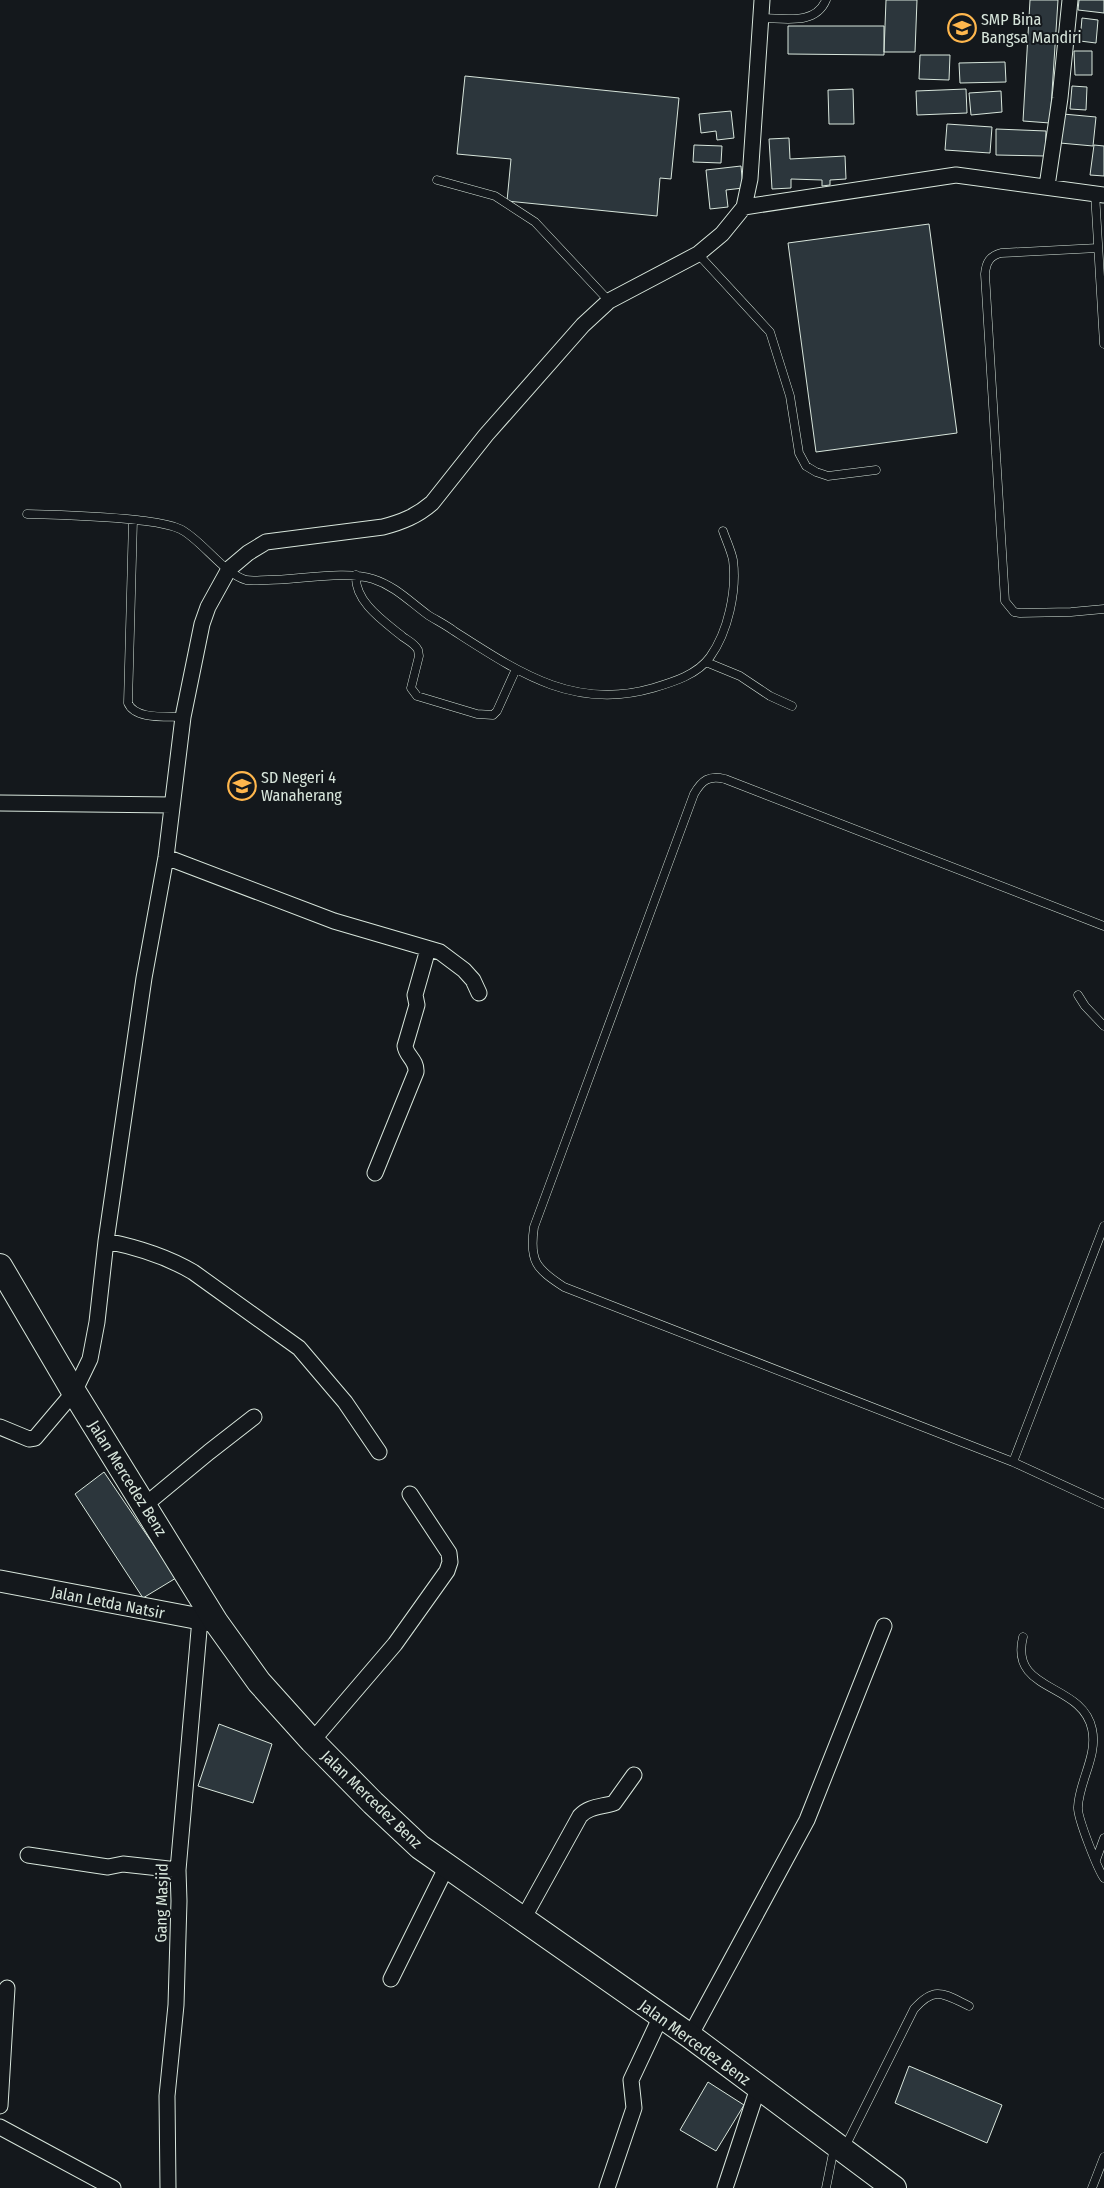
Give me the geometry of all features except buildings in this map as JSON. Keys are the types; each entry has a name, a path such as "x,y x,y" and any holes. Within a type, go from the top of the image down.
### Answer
{"main road":[{"name":"Jalan Mercedez Benz","path":"0,1266 74,1392 145,1505 208,1620 259,1682 312,1741 373,1803 420,1847 690,2036 885,2185"}],"street":[{"path":"0,1427 30,1439 35,1438 74,1392 90,1359 97,1322 106,1240 144,978 166,857 183,717 202,624 208,607 229,569 248,553 266,542 383,527 400,523 423,510 432,503 486,435 564,347 609,301 698,254 722,234 744,207 750,179 762,0"},
{"path":"1047,186 1060,98 1070,0"},
{"path":"744,207 956,174 1100,194"},
{"path":"0,803 172,805"},
{"path":"166,857 334,922 447,955 473,980 479,993"},
{"path":"376,1173 416,1072 415,1062 404,1046 418,1006 415,995 428,949"},
{"path":"106,1240 130,1246 175,1262 193,1272 299,1348 344,1402 379,1452"},
{"path":"145,1505 254,1417"},
{"path":"312,1741 395,1644 447,1571 450,1562 448,1554 410,1494"},
{"name":"Jalan Letda Natsir","path":"0,1581 208,1620"},
{"name":"Gang Masjid","path":"168,2188 167,2096 176,2005 178,1870 208,1620"},
{"path":"690,2036 807,1820 884,1626"},
{"path":"523,1920 580,1816 592,1808 614,1803 634,1775"},
{"path":"28,1855 108,1867 123,1864 178,1870"},
{"path":"391,1978 447,1866"},
{"path":"0,2106 7,1988"},
{"path":"608,2188 634,2108 631,2080 661,2016"},
{"path":"724,2188 758,2088"},
{"path":"0,2127 113,2188"}],"lane":[{"path":"760,18 805,18 815,15 826,0"},
{"path":"437,180 495,196 535,222 609,301"},
{"path":"1100,194 1098,248 1104,344"},
{"path":"1098,248 1001,253 991,258 986,264 985,274 1005,601 1014,612 1071,612 1104,609"},
{"path":"698,254 770,332 790,396 800,452 806,466 828,476 876,470"},
{"path":"27,514 84,515 162,524 182,529 229,569 244,579 289,580 356,576 375,580 400,592 428,614 485,652 516,669 568,691 609,696 632,694 675,682 706,662 716,648 723,632 734,582 732,558 723,531"},
{"path":"132,520 128,703 131,710 138,714 183,717"},
{"path":"356,576 356,586 363,600 418,650 419,656 411,688 417,696 477,714 493,715 497,711 516,669"},
{"path":"706,662 740,676 770,696 792,706"},
{"path":"1104,926 725,779 708,778 700,783 694,794 534,1226 531,1246 540,1270 564,1287 1013,1462 1104,1504"},
{"path":"1078,995 1085,1006 1104,1026"},
{"path":"1013,1462 1104,1226"},
{"path":"1024,1637 1020,1650 1022,1663 1028,1673 1068,1696 1082,1708 1092,1728 1092,1751 1078,1808 1097,1868 1104,1878"},
{"path":"1096,1860 1104,1838"},
{"path":"826,2188 839,2148 914,2009 930,1994 948,1996 969,2006"},
{"path":"1092,2188 1104,2157"}],"place":[{"name":"SMP Bina Bangsa Mandiri","path":"962,28"},
{"name":"SD Negeri 4 Wanaherang","path":"242,786"}]}
